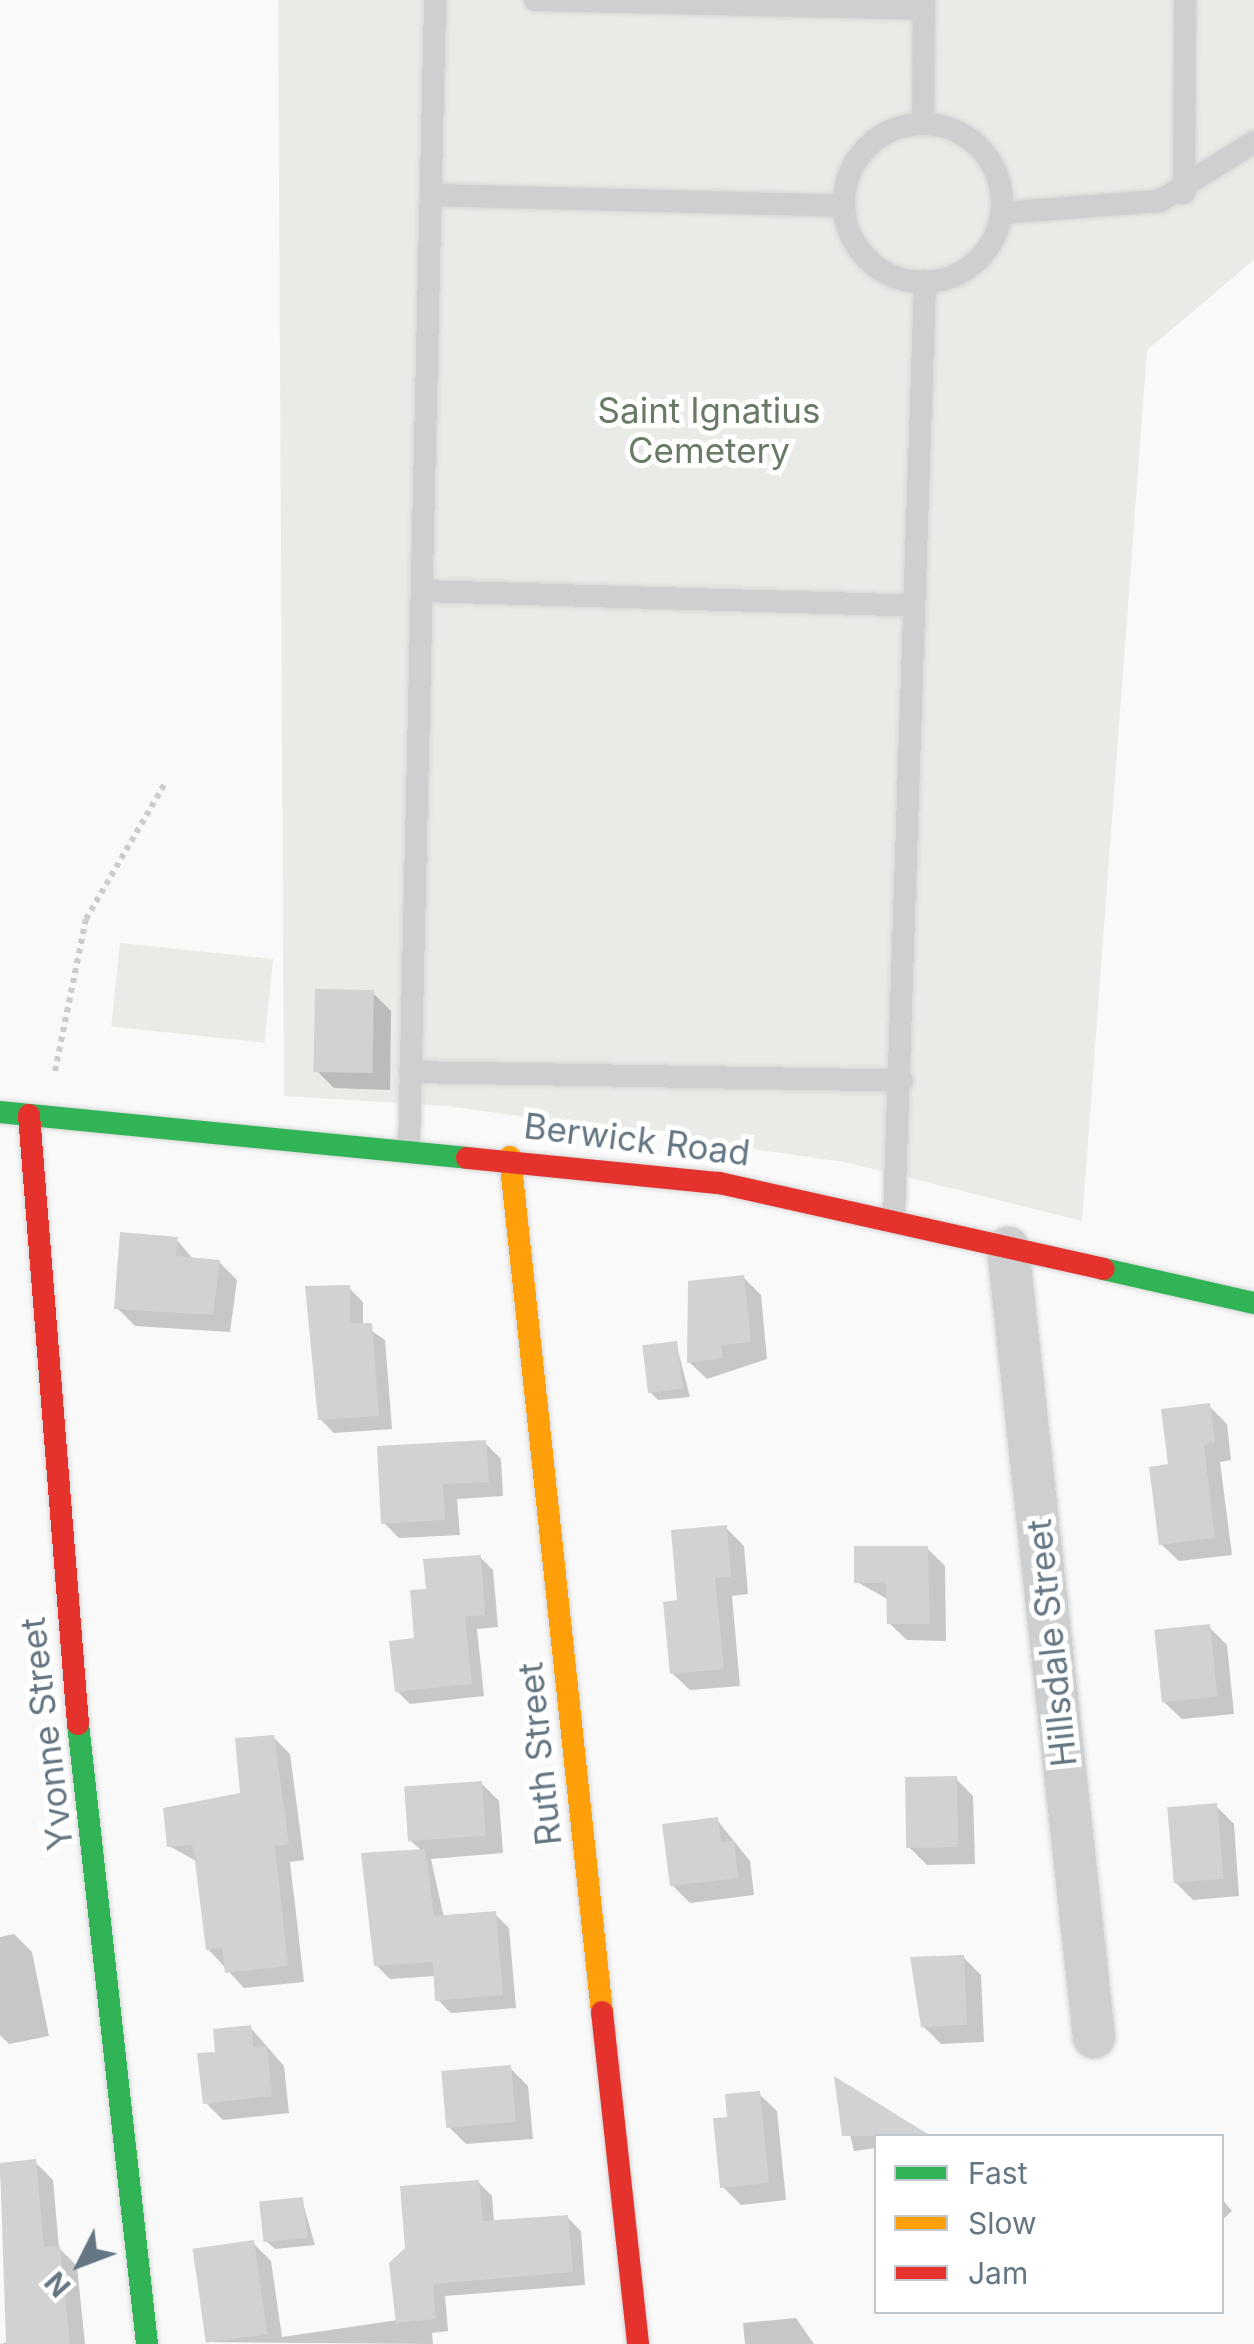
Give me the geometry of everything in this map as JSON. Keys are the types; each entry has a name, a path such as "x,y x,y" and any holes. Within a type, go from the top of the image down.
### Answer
{"street":[{"name":"Berwick Road","path":"0,1112 510,1158 894,1218 1008,1248 1254,1303"},
{"name":"Yvonne Street","path":"40,1116 53,1492 147,2344"},
{"name":"Ruth Street","path":"510,1158 638,2344"},
{"name":"Hillsdale Street","path":"1008,1248 1094,2036"}],"lane":[{"path":"409,1150 435,0"},
{"path":"535,0 924,4 923,121"},
{"path":"1184,194 1185,0"},
{"path":"923,121 978,146 995,174 1001,213 977,265 924,282 872,261 855,244 843,206 846,179 865,148 923,121"},
{"path":"1001,213 1132,208 1184,194 1254,142"},
{"path":"432,195 843,206"},
{"path":"894,1218 902,1080 924,282"},
{"path":"422,591 914,606"},
{"path":"410,1072 902,1080"}],"path":[{"path":"40,1116 86,919 165,783"}],"green space":[{"name":"Saint Ignatius Cemetery","path":"278,0 1254,0 1254,260 1147,350 1082,1221 845,1162 447,1106 284,1096"},
{"path":"120,943 273,959 264,1043 111,1027"}],"building":[{"path":"315,989 374,990 373,1073 314,1072"},
{"path":"120,1232 178,1237 176,1256 220,1260 213,1315 114,1309"},
{"path":"744,1275 751,1342 721,1345 723,1358 687,1363 688,1281"},
{"path":"350,1285 350,1323 372,1323 379,1416 318,1420 305,1286"},
{"path":"677,1341 683,1389 648,1393 642,1345"},
{"path":"1210,1403 1215,1443 1204,1445 1215,1538 1159,1545 1149,1467 1168,1464 1161,1409"},
{"path":"486,1440 489,1482 443,1484 445,1520 381,1524 377,1446"},
{"path":"727,1525 731,1577 715,1578 724,1669 670,1674 663,1602 677,1600 671,1530"},
{"path":"854,1546 928,1546 930,1624 887,1624 886,1583 854,1583"},
{"path":"481,1555 485,1615 465,1616 472,1684 395,1692 389,1641 414,1638 410,1590 426,1589 423,1559"},
{"path":"1210,1624 1218,1697 1162,1702 1154,1630"},
{"path":"274,1735 289,1844 275,1846 288,1966 225,1973 222,1948 206,1950 193,1845 167,1847 163,1808 240,1793 235,1738"},
{"path":"957,1776 958,1847 906,1848 905,1777"},
{"path":"482,1781 486,1836 408,1841 404,1786"},
{"path":"1217,1803 1224,1879 1174,1883 1167,1807"},
{"path":"718,1817 721,1842 734,1841 738,1878 670,1886 662,1824"},
{"path":"425,1849 434,1916 496,1911 503,1995 435,2001 433,1962 374,1966 361,1853"},
{"path":"964,1955 967,2025 921,2027 910,1957"},
{"path":"251,2025 253,2047 267,2046 272,2096 203,2104 197,2053 215,2052 213,2029"},
{"path":"511,2065 516,2122 446,2128 441,2071"},
{"path":"834,2076 928,2134 874,2134 842,2136"},
{"path":"760,2091 769,2183 720,2188 713,2118 727,2117 725,2094"},
{"path":"36,2159 44,2247 60,2246 70,2344 6,2344 0,2163"},
{"path":"479,2180 483,2221 568,2215 573,2272 433,2284 436,2319 396,2323 389,2263 405,2248 400,2186"},
{"path":"303,2197 307,2238 264,2242 259,2202"},
{"path":"254,2240 267,2334 206,2343 193,2249"}],"traffic: fast":[{"path":"0,1112 467,1158"},
{"path":"1103,1269 1254,1303"},
{"path":"78,1724 147,2344"}],"traffic: slow":[{"path":"510,1157 602,2012"}],"traffic: jam":[{"path":"29,1115 78,1724"},
{"path":"467,1158 719,1183 1103,1269"},
{"path":"602,2012 638,2344"}]}
